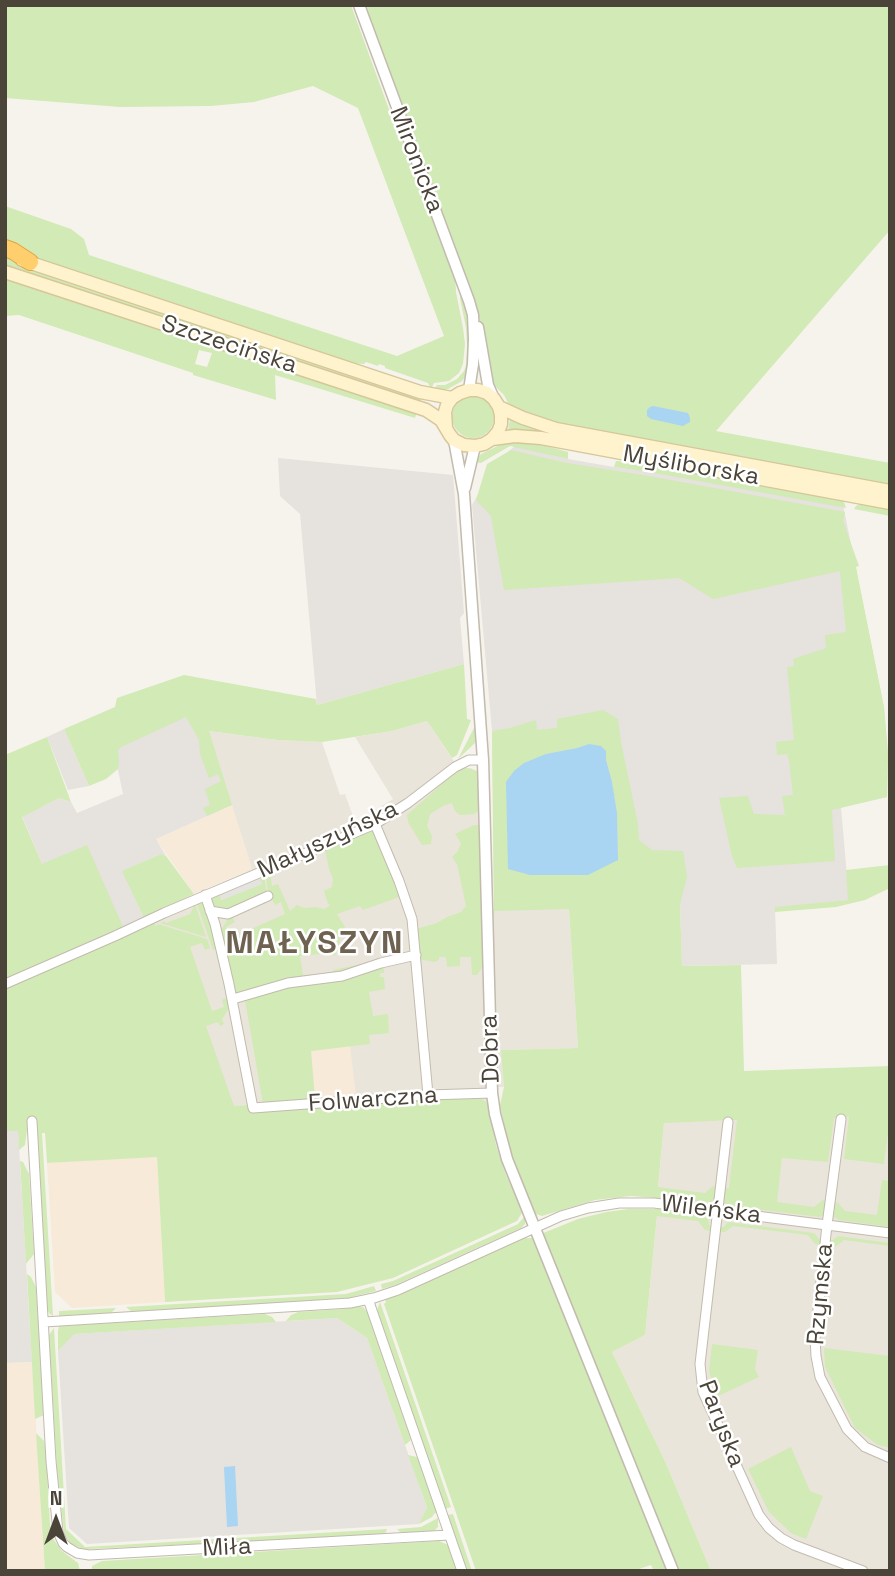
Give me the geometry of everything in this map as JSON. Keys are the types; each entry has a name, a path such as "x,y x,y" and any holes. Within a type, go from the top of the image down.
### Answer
{"highway":[{"path":"5,248 30,262"}],"main road":[{"name":"Szczecińska","path":"5,255 399,385 452,398"},
{"name":"Szczecińska","path":"5,272 421,408 436,416 446,428"},
{"path":"469,390 487,393 496,403 501,415 498,432 484,444 475,446 454,440 446,428 445,412 452,398 469,390"},
{"name":"Myśliborska","path":"496,403 523,418 556,429 890,491"},
{"name":"Myśliborska","path":"492,439 515,436 541,438 890,503"}],"street":[{"name":"Mironicka","path":"359,5 469,301 480,335 488,385 496,403"},
{"name":"Mironicka","path":"469,390 473,364 472,315"},
{"name":"Dobra","path":"454,440 464,494 483,760 492,1093 495,1114 502,1144 673,1571"},
{"name":"Dobra","path":"464,494 475,446"},
{"name":"Małyszyńska","path":"5,984 205,895 375,824 455,767 469,760 483,760"},
{"path":"375,824 412,919 428,1096"},
{"path":"205,895 233,999 288,983 342,976 416,955"},
{"path":"210,911 228,914 268,896"},
{"name":"Folwarczna","path":"233,999 253,1108 492,1093"},
{"name":"Rzymska","path":"841,1119 815,1338 818,1368 828,1395 847,1429 865,1447 890,1458"},
{"name":"Miła","path":"32,1121 50,1450 57,1526 63,1543 72,1550 89,1555 449,1535"},
{"name":"Paryska","path":"728,1122 701,1364 706,1401 759,1515 769,1528 787,1542 863,1571"},
{"name":"Wileńska","path":"535,1227 574,1211 619,1203 654,1203 890,1233"},
{"path":"44,1322 324,1306 368,1299 398,1290 535,1227"},
{"path":"368,1299 462,1571"}],"shaded area":[{"path":"515,446 614,467 841,495 884,707 888,754 887,797 841,807 849,900 775,908 777,964 682,966 680,904 494,911 492,731 472,505 497,461"},
{"path":"278,458 453,475 464,613 460,618 464,664 317,705 300,514 280,496"},
{"path":"200,706 232,805 156,839 166,856 161,854 123,871 144,918 123,927 42,864 22,816 59,798 71,802 77,813 123,794 113,746"},
{"path":"427,721 459,769 471,768 479,775 483,911 569,908 578,1048 502,1050 504,1087 487,1087 488,1103 482,1099 248,1111 248,1105 183,1111 144,918 252,869 208,731 277,740 322,742 340,795 345,794 356,825 360,819 393,799 355,737 392,731"},
{"path":"64,729 89,786 68,790 47,737"},
{"path":"232,805 252,869 194,894 156,839"},
{"path":"259,878 262,884 222,900 219,894"},
{"path":"350,1046 356,1096 315,1100 311,1051"},
{"path":"849,1117 884,1163 890,1121 890,1571 711,1571 665,1461 612,1352 645,1335 664,1122 737,1120 776,1202 782,1157 834,1118"},
{"path":"18,1130 32,1362 5,1363 5,1131"},
{"path":"157,1156 165,1302 72,1308 55,1292 47,1163"},
{"path":"337,1318 367,1338 427,1507 419,1524 87,1544 69,1528 58,1351 73,1334"},
{"path":"32,1362 45,1571 5,1571 5,1363"}],"green space":[{"path":"5,5 351,5 395,126 401,132 455,274 465,344 459,373 449,381 434,383 431,389 428,383 379,364 348,363 209,316 206,327 422,397 415,418 275,375 276,400 193,375 19,315 5,316 5,206 71,229 84,239 89,255 397,356 444,336 358,108 313,86 254,102 211,106 120,107 5,98","holes":["199,350 212,353 207,367 195,364"]},
{"path":"362,5 890,5 890,230 716,431 890,463 890,485 557,424 509,405 504,395 492,383 478,311"},
{"path":"461,294 469,325 471,353 468,374 448,389 434,390 437,385 445,385 457,379 466,365 466,328"},
{"path":"473,396 488,402 494,417 488,432 473,438 458,432 452,417 458,402"},
{"path":"512,418 890,495 508,431"},
{"path":"506,442 536,443 568,452 568,459 510,446 481,463 474,462 481,454"},
{"path":"511,450 567,463 845,512 843,521 859,566 856,567 884,707 888,754 887,797 832,810 835,861 737,868 719,798 748,796 754,814 785,815 782,796 793,795 789,761 787,754 777,755 776,742 794,740 787,667 794,666 793,659 826,648 825,635 846,632 840,571 713,599 679,578 504,590 491,516 476,500 487,464"},
{"path":"616,461 646,463 839,498 846,508 614,467"},
{"path":"863,503 890,508 890,516 854,509"},
{"path":"464,664 467,719 471,720 457,755 452,758 427,721 392,731 322,742 277,740 209,731 232,805 207,816 203,808 210,805 205,789 221,781 218,774 209,778 200,754 199,740 186,717 121,747 118,750 118,769 106,779 89,786 64,729 115,707 117,698 184,675 316,699 317,705"},
{"path":"603,710 618,719 639,840 652,850 683,851 687,877 680,904 682,966 741,965 744,1071 890,1066 890,1121 884,1164 844,1159 849,1117 834,1118 828,1162 782,1158 777,1202 814,1207 823,1200 827,1201 824,1215 820,1217 725,1204 724,1188 729,1188 737,1120 664,1123 658,1187 705,1193 713,1186 717,1187 716,1198 711,1202 631,1196 595,1200 542,1216 536,1214 529,1204 509,1148 500,1105 504,1087 501,1050 578,1048 569,909 494,911 492,731 536,720 537,730 557,728 557,719","holes":["589,744 606,760 617,813 618,860 546,754"]},
{"path":"477,725 475,743 458,759 475,726"},
{"path":"47,737 71,802 59,798 22,817 42,864 87,845 123,927 5,980 5,755"},
{"path":"464,767 477,771 479,775 480,810 474,814 460,815 452,803 443,806 430,814 427,826 432,836 431,844 422,845 408,822 407,815"},
{"path":"480,825 484,965 477,975 472,975 471,957 460,957 460,966 447,967 446,957 439,957 439,960 434,962 419,959 416,929 461,912 466,906 457,864 452,857 461,843 455,834"},
{"path":"374,830 402,896 363,910 360,906 337,914 345,927 340,936 339,950 334,956 331,953 300,956 303,975 333,973 333,970 390,958 411,950 411,954 364,968 234,996 219,934 230,915 235,922 226,927 234,939 285,914 281,902 275,905 268,893 266,875 270,873 272,886 278,884 290,911 297,905 324,909 331,905 328,904 324,891 332,887 333,879 325,850"},
{"path":"161,854 166,856 194,894 144,918 122,871"},
{"path":"890,865 890,888 865,900 836,907 775,912 775,907 848,900 846,870"},
{"path":"264,876 267,894 226,912 213,907 214,897 219,894 221,900 262,884 259,878"},
{"path":"203,903 210,916 218,948 213,950 197,904"},
{"path":"195,904 206,937 160,923 190,914"},
{"path":"153,922 156,926 158,924 207,939 210,948 205,950 202,943 190,947 212,1011 224,1007 222,1000 226,998 230,1007 222,1019 224,1024 220,1026 218,1022 206,1026 234,1106 248,1105 249,1111 425,1099 482,1099 488,1103 496,1145 506,1175 523,1211 517,1221 393,1278 337,1292 165,1302 157,1157 47,1163 45,1133 42,1133 53,1316 50,1314 47,1310 37,1130 27,1130 25,1145 19,1150 18,1131 5,1131 5,988"},
{"path":"384,968 384,973 380,973 380,977 384,977 385,989 369,992 373,1016 388,1014 389,1033 369,1035 370,1044 311,1051 315,1100 263,1104 245,1000 304,983 357,977"},
{"path":"20,1161 29,1174 34,1254 26,1264"},
{"path":"882,1180 890,1181 890,1227 839,1220 833,1216 834,1202 845,1211 877,1215"},
{"path":"629,1209 658,1209 705,1215 712,1226 711,1231 705,1230 698,1221 657,1216 645,1335 612,1352 665,1461 711,1571 654,1571 651,1565 633,1571 476,1571 384,1304 385,1299 524,1238 531,1238 578,1219"},
{"path":"525,1216 525,1224 521,1228 382,1289 381,1284 518,1224"},
{"path":"728,1222 814,1233 821,1239 821,1245 815,1244 808,1235 733,1226 725,1232 719,1232 720,1227 724,1227"},
{"path":"838,1236 890,1243 890,1246 844,1240 835,1247 829,1246 830,1240"},
{"path":"27,1274 36,1287 44,1415 35,1419"},
{"path":"374,1286 376,1291 348,1298 135,1312 126,1307 346,1294"},
{"path":"380,1302 451,1507 445,1509 377,1310"},
{"path":"363,1307 369,1314 411,1440 405,1445 367,1338 337,1318 286,1321 298,1312"},
{"path":"116,1308 110,1314 59,1317 59,1311"},
{"path":"265,1314 276,1322 74,1334 58,1351 59,1326"},
{"path":"54,1328 66,1529 85,1547 387,1529 386,1532 383,1535 89,1549 82,1549 70,1543 64,1532 57,1470 49,1335"},
{"path":"712,1344 758,1350 755,1369 759,1377 716,1397 709,1371"},
{"path":"824,1348 890,1356 890,1448 878,1445 855,1428 825,1367"},
{"path":"36,1433 44,1441 46,1452 50,1525 54,1540 62,1551 78,1563 80,1571 45,1571"},
{"path":"791,1447 810,1491 823,1496 806,1539 791,1533 769,1512 748,1469"},
{"path":"408,1455 417,1457 437,1512 419,1524 427,1507"},
{"path":"453,1514 472,1571 467,1571 447,1515"},
{"path":"438,1518 438,1527 434,1531 406,1533 397,1529 421,1527"},
{"path":"439,1541 448,1545 457,1571 92,1571 92,1566 102,1561"}],"water":[{"path":"653,406 688,413 690,422 683,426 651,419 647,416 647,410"},
{"path":"589,744 601,746 606,751 617,813 618,860 588,875 530,875 508,869 506,782 524,763 546,754"},
{"path":"235,1466 238,1526 227,1527 224,1467"}],"district":[{"name":"MAŁYSZYN","path":"315,944"}]}
